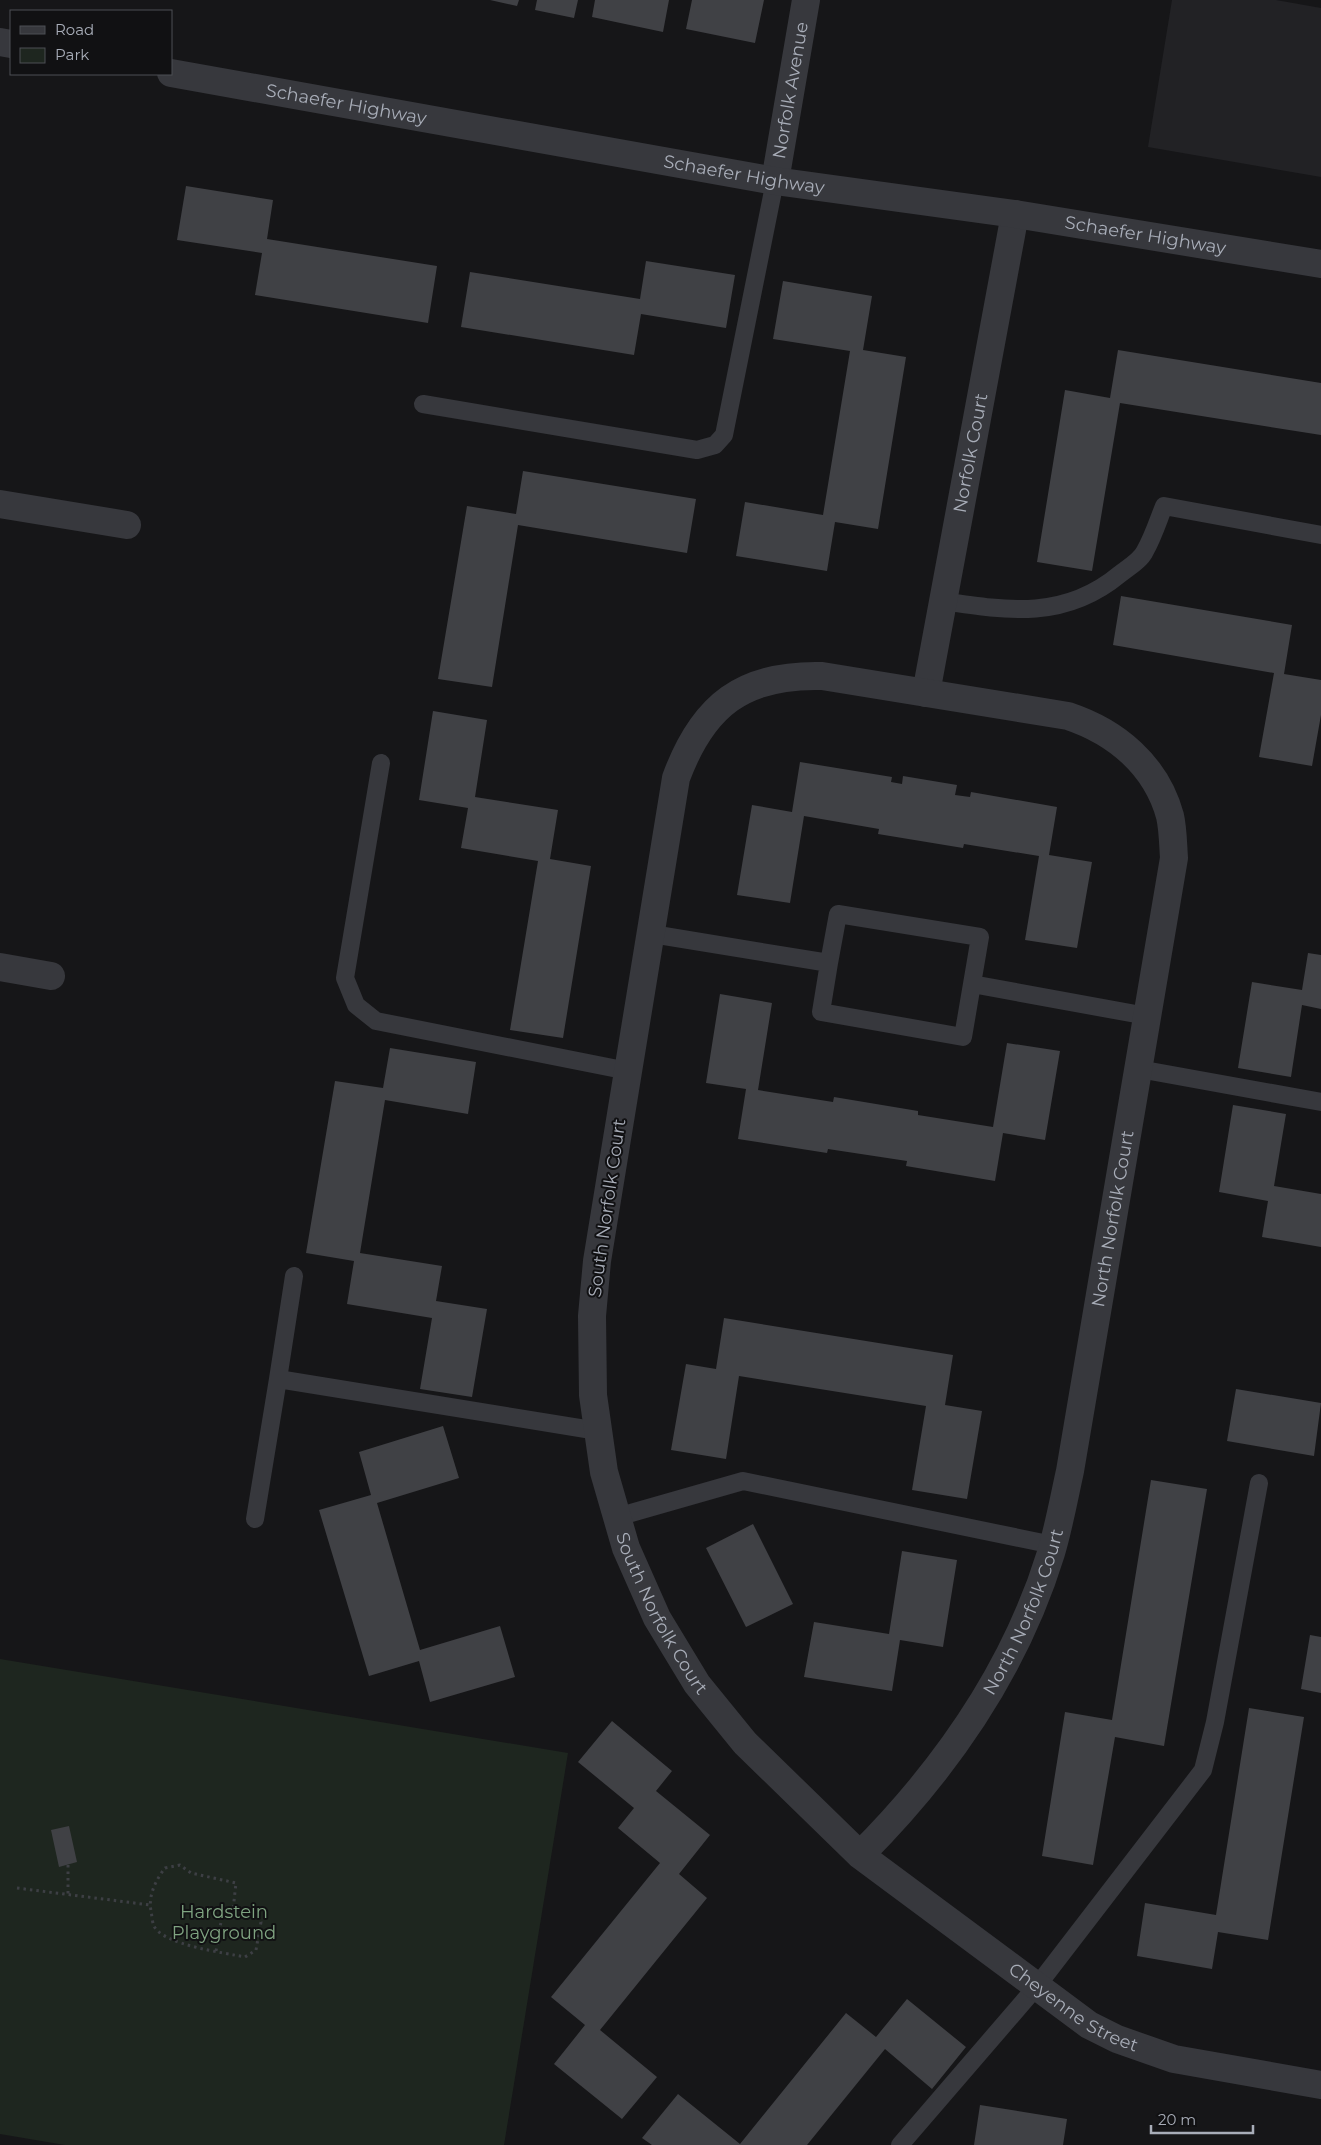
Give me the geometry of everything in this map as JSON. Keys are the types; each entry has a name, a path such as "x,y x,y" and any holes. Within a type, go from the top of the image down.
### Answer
{"street":[{"name":"Norfolk Avenue","path":"775,181 806,0"},
{"name":"Schaefer Highway","path":"172,73 775,181 1015,214 1321,264"},
{"name":"Norfolk Court","path":"926,693 1015,214"},
{"path":"0,504 127,526"},
{"name":"South Norfolk Court","path":"860,1855 745,1744 697,1684 657,1618 626,1548 604,1472 593,1395 592,1316 597,1261 676,778 687,748 700,727 723,704 750,687 774,679 798,675 822,676 926,693"},
{"name":"North Norfolk Court","path":"860,1855 900,1815 932,1776 981,1707 1020,1632 1053,1545 1070,1471 1174,858 1170,816 1157,785 1138,758 1113,736 1091,724 1068,716 926,693"},
{"path":"0,967 52,976"},
{"name":"Cheyenne Street","path":"860,1855 1089,2025 1148,2051 1199,2064 1321,2085"}],"lane":[{"path":"423,404 697,450 715,445 724,435 775,181"},
{"path":"942,601 1004,610 1051,608 1084,598 1113,580 1145,553 1164,506 1321,535"},
{"path":"381,763 345,978 356,1006 376,1020 628,1071"},
{"path":"838,914 980,937 963,1037 821,1012 830,963 838,914"},
{"path":"652,934 830,963"},
{"path":"972,984 1147,1016"},
{"path":"1139,1069 1321,1102"},
{"path":"255,1519 294,1276"},
{"path":"278,1379 598,1430"},
{"path":"617,1517 743,1481 1053,1545"},
{"path":"900,2145 1037,1986 1203,1770 1216,1722 1259,1483"}],"path":[{"path":"68,1865 68,1894"},
{"path":"216,1951 223,1910 258,1914 261,1922 256,1950 245,1957 216,1951 168,1939 154,1927 150,1905 155,1882 165,1868 180,1865 190,1874 236,1883 233,1910"},
{"path":"17,1888 150,1905"}],"shaded area":[{"path":"1172,0 1276,0 1321,8 1321,177 1148,147"}],"green space":[{"name":"Hardstein Playground","path":"0,1659 568,1753 504,2145 65,2145 0,2134"}],"building":[{"path":"490,0 519,0 517,6"},
{"path":"537,0 578,0 574,18 535,10"},
{"path":"595,0 669,0 663,32 592,17"},
{"path":"692,0 764,0 755,43 686,29"},
{"path":"186,186 273,200 267,239 437,266 428,323 255,295 262,253 177,240"},
{"path":"646,261 735,275 726,328 641,314 634,355 461,327 470,272 640,299"},
{"path":"783,281 872,296 863,350 906,357 878,529 835,522 827,571 736,556 745,502 823,515 850,351 773,339"},
{"path":"1118,350 1321,383 1321,435 1120,403 1092,571 1037,562 1065,390 1110,398"},
{"path":"523,471 696,499 687,553 518,525 492,687 438,679 467,506 516,514"},
{"path":"1121,596 1292,625 1284,674 1321,680 1321,715 1312,766 1259,757 1274,673 1113,645"},
{"path":"433,711 487,720 475,797 558,810 550,859 591,866 563,1038 510,1030 538,861 461,848 468,808 419,800"},
{"path":"800,762 892,777 891,782 902,784 903,776 957,785 955,795 970,797 971,792 1057,807 1049,855 1092,862 1077,948 1025,940 1039,856 964,844 963,848 878,834 879,829 804,816 790,903 737,895 752,805 792,812"},
{"path":"1308,953 1321,955 1321,1009 1302,1005 1291,1077 1238,1068 1252,982 1302,990"},
{"path":"720,994 772,1003 758,1090 833,1102 834,1097 918,1111 918,1115 993,1127 1007,1043 1060,1051 1045,1140 1003,1133 995,1181 906,1166 907,1161 828,1149 827,1153 738,1139 746,1089 706,1083"},
{"path":"390,1048 476,1062 468,1114 385,1100 360,1253 442,1266 436,1301 487,1309 472,1397 420,1389 432,1318 347,1304 354,1261 306,1253 335,1081 383,1088"},
{"path":"1233,1105 1286,1114 1274,1186 1321,1194 1321,1247 1262,1237 1268,1201 1219,1192"},
{"path":"724,1318 953,1355 945,1405 982,1411 967,1499 912,1490 926,1406 739,1376 726,1459 671,1450 686,1364 716,1369"},
{"path":"1236,1389 1321,1403 1314,1456 1227,1441"},
{"path":"443,1426 459,1478 377,1503 420,1650 500,1626 515,1677 430,1702 419,1661 369,1676 319,1510 371,1495 359,1452"},
{"path":"1151,1480 1207,1489 1164,1746 1115,1737 1093,1865 1042,1856 1065,1712 1112,1720"},
{"path":"753,1524 793,1604 746,1627 706,1548"},
{"path":"902,1551 957,1560 943,1647 900,1640 892,1691 804,1677 814,1622 889,1634"},
{"path":"1310,1635 1321,1637 1321,1693 1301,1689"},
{"path":"1249,1708 1304,1717 1268,1940 1218,1932 1212,1969 1137,1956 1145,1903 1216,1915"},
{"path":"612,1721 672,1771 656,1791 710,1835 679,1874 707,1898 600,2030 657,2077 622,2119 554,2064 585,2025 551,1997 660,1863 618,1828 634,1808 578,1762"},
{"path":"69,1826 77,1862 59,1867 51,1830"},
{"path":"907,1999 966,2047 932,2089 885,2049 807,2145 652,2145 642,2138 678,2094 740,2144 846,2013 876,2037"},
{"path":"980,2105 1067,2119 1063,2145 974,2145"}]}
